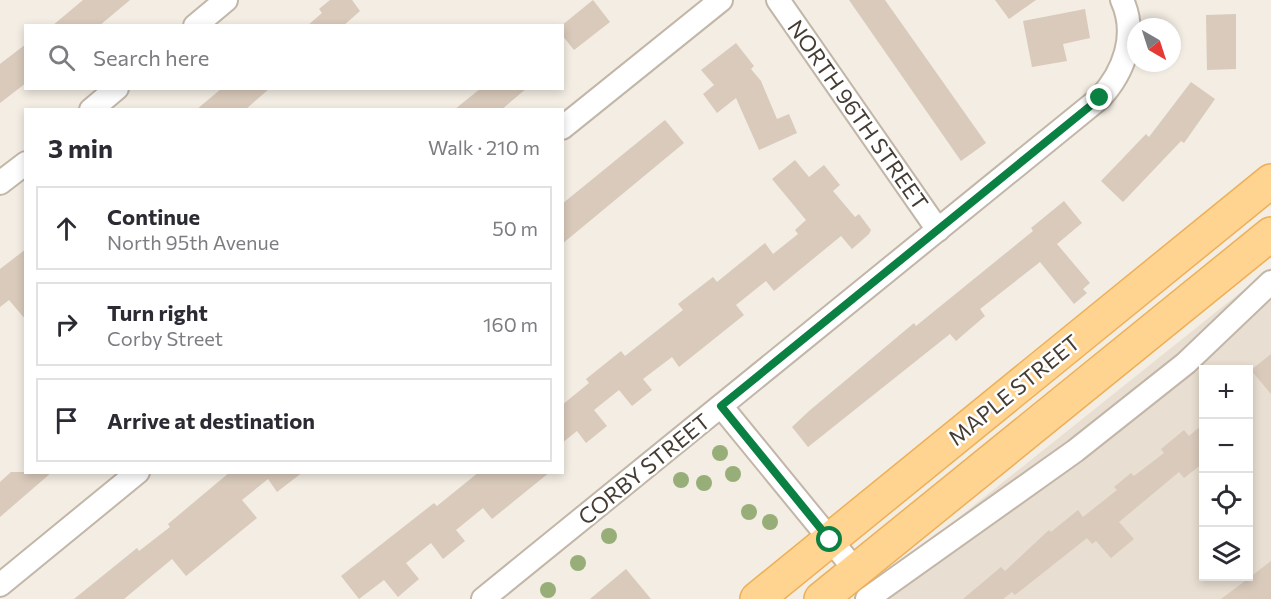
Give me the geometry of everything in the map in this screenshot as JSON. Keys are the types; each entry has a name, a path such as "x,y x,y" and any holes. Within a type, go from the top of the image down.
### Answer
{"main road":[{"name":"MAPLE STREET","path":"757,599 1271,181"},
{"name":"MAPLE STREET","path":"821,599 862,585 1271,234"}],"street":[{"path":"197,24 226,0"},
{"path":"564,126 721,0"},
{"name":"NORTH 96TH STREET","path":"778,0 938,230"},
{"name":"CORBY STREET","path":"483,599 1100,98 1110,87 1126,56 1129,32 1122,0"},
{"path":"93,108 115,90"},
{"path":"0,183 24,165"},
{"path":"721,406 830,540 862,585 1075,451 1186,363 1271,282"},
{"path":"0,585 136,474"}],"shaded area":[{"path":"1271,268 1271,599 857,599"}],"building":[{"path":"83,0 130,0 101,24 54,24"},
{"path":"330,0 352,0 360,11 345,24 309,24 322,13 319,9"},
{"path":"593,0 610,22 574,50 564,38 563,24"},
{"path":"849,0 885,0 986,143 961,161"},
{"path":"995,0 1036,0 1009,19"},
{"path":"1085,9 1090,38 1063,44 1067,61 1032,67 1023,21"},
{"path":"1236,14 1236,69 1207,70 1206,15"},
{"path":"736,43 754,66 751,69 761,81 777,119 789,114 797,133 759,150 736,98 717,113 703,94 714,85 701,70"},
{"path":"24,46 24,85 0,103 0,64"},
{"path":"1191,82 1215,99 1184,143 1181,141 1123,202 1101,181 1146,134 1149,137"},
{"path":"220,90 268,90 247,108 198,108"},
{"path":"479,90 525,90 503,108 456,108"},
{"path":"665,120 684,143 564,242 564,202"},
{"path":"795,160 809,177 824,165 840,185 833,191 855,217 859,214 871,230 869,234 852,249 841,236 774,291 766,281 736,305 744,315 679,367 672,357 643,379 652,390 632,406 619,390 594,410 607,426 586,443 577,431 564,441 564,403 589,383 586,379 621,351 625,356 683,310 678,304 713,277 717,282 765,243 773,254 798,234 795,230 806,220 772,179"},
{"path":"1064,201 1082,223 1057,244 1090,283 1083,289 1087,293 1074,304 1040,262 980,309 985,316 956,341 950,334 808,447 792,427 914,323 916,326 1033,231 1031,228"},
{"path":"24,251 24,318 9,300 0,307 0,269"},
{"path":"1271,354 1271,394 1253,372 1253,368"},
{"path":"1199,427 1199,466 1184,478 1179,472 1119,522 1134,539 1111,558 1096,541 1092,544 1087,538 1015,595 1012,592 1003,599 963,599 1001,567 1005,571 1049,530 1051,532 1078,510 1083,517 1117,490 1114,487 1131,473 1134,476 1164,453 1161,449 1184,430 1189,436"},
{"path":"11,472 50,474 0,517 0,482"},
{"path":"228,474 300,474 277,492 268,479 242,500 257,518 186,576 172,559 124,599 74,599 137,548 139,551 170,527 168,524"},
{"path":"477,474 548,474 492,519 483,508 456,530 465,541 443,559 431,543 406,563 419,579 398,597 384,580 359,599 341,576 434,503 437,506"},
{"path":"1271,561 1271,599 1221,599 1245,581 1253,581 1253,575"},
{"path":"626,569 651,599 590,599"}],"route":[{"path":"830,540 721,406 1100,98"}]}
